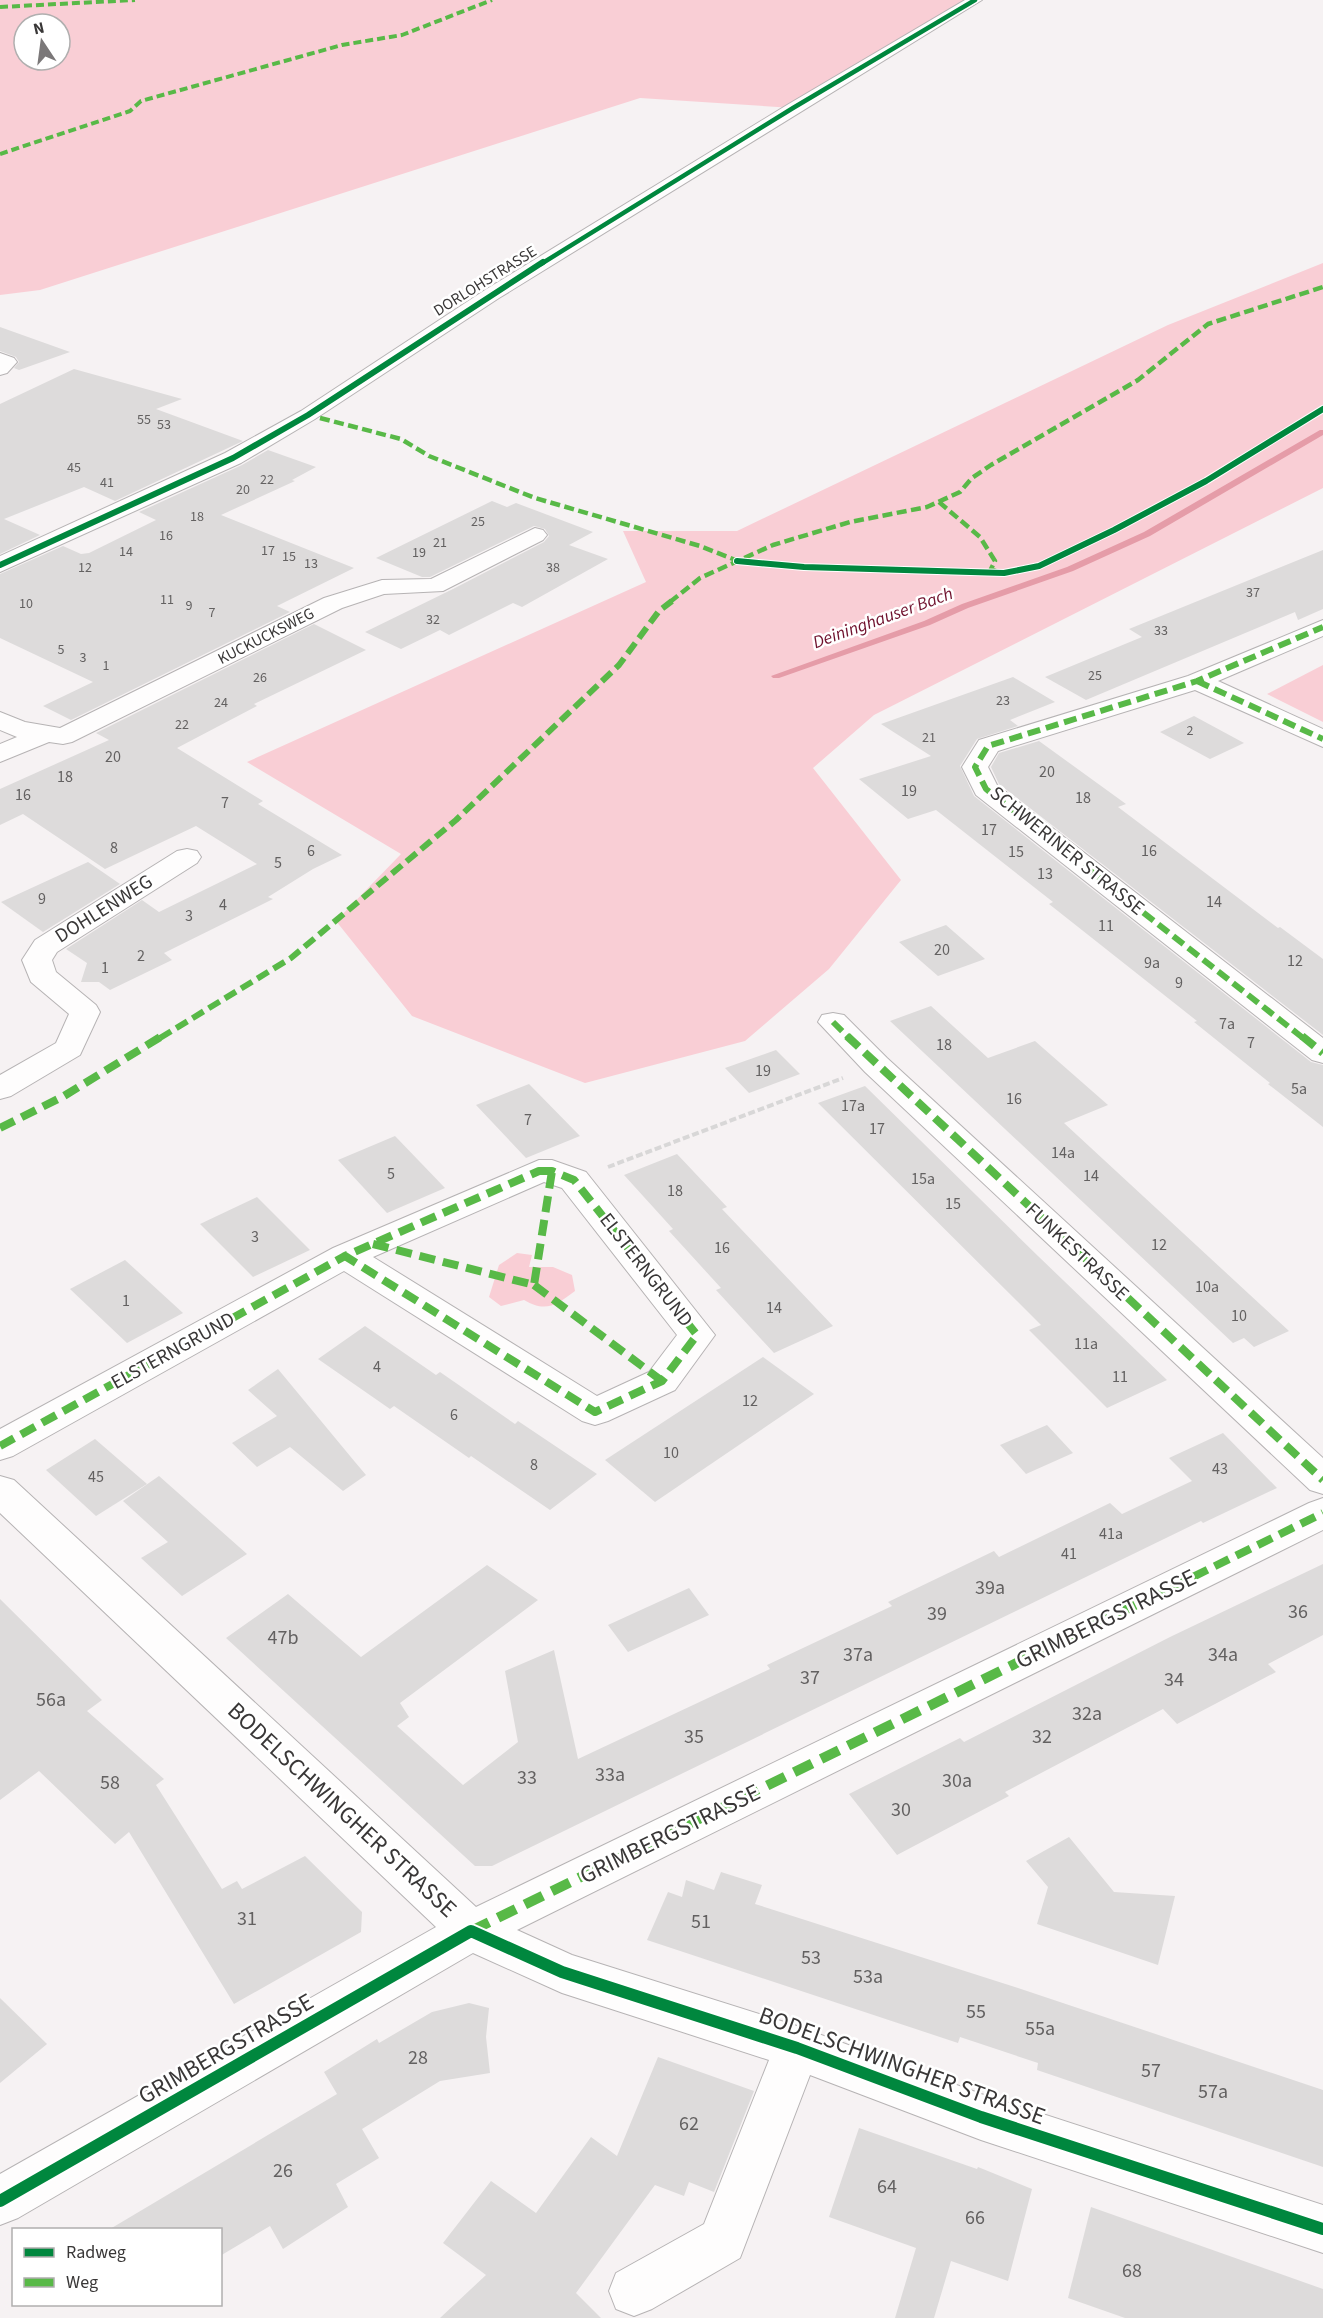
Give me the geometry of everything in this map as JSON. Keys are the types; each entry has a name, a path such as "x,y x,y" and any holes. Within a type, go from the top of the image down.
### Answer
{"street":[{"name":"DORLOHSTRASSE","path":"0,565 233,458 308,415 492,294 793,108 975,0"},
{"path":"0,359 7,362 0,369"},
{"name":"KUCKUCKSWEG","path":"0,720 18,729 63,736 333,603 382,587 435,586 535,535"},
{"name":"SCHWERINER STRASSE","path":"1323,627 1197,681 988,746 975,767 986,789 1323,1053"},
{"path":"1197,681 1323,739"},
{"path":"0,754 47,733"},
{"name":"DOHLENWEG","path":"0,1089 69,1048 85,1012 42,975 37,960 45,946 187,857"},
{"name":"FUNKESTRASSE","path":"833,1022 876,1065 1323,1480"},
{"name":"ELSTERNGRUND","path":"0,1446 345,1256 538,1171 552,1171 574,1180 697,1335 662,1381 595,1412 345,1256"},
{"name":"BODELSCHWINGHER STRASSE","path":"0,1490 471,1931 562,1972 797,2048 981,2117 1323,2229"},
{"name":"GRIMBERGSTRASSE","path":"0,2201 471,1931 1323,1512"},
{"path":"634,2291 722,2241 797,2048"}],"path":[{"path":"574,1180 876,1065"}],"shaded area":[{"path":"0,0 975,0 793,108 640,98 40,290 0,295"},
{"path":"1323,263 1323,488 874,715 813,768 901,880 829,969 745,1041 585,1083 412,1016 336,921 401,854 247,762 646,582 623,531 737,531 1168,325"},
{"path":"1323,665 1323,722 1267,694"},
{"path":"517,1253 532,1255 529,1267 553,1267 572,1275 575,1291 551,1306 539,1306 524,1300 501,1306 489,1297 499,1265"}],"building":[{"path":"0,327 70,352 19,370 14,368 19,362 16,357 0,351"},
{"path":"74,369 182,399 156,409 243,441 115,501 84,487 4,519 40,535 0,554 0,404"},
{"path":"268,450 316,467 292,480 295,481 221,515 354,568 277,606 290,612 71,720 43,706 93,682 0,638 0,574 63,546 81,554 89,553 156,520 139,512 242,465"},
{"path":"492,501 507,507 516,503 593,532 569,545 608,559 522,607 513,603 449,635 440,630 401,649 365,632 544,542 549,536 545,529 534,526 430,577 422,577 376,558"},
{"path":"1323,550 1323,609 1298,620 1295,612 1086,700 1045,677 1142,637 1129,629"},
{"path":"314,624 366,650 254,704 257,706 177,748 263,801 258,804 342,855 313,869 268,897 273,899 164,953 172,960 110,990 99,982 81,982 87,963 66,949 142,900 159,912 257,864 196,826 105,869 23,814 0,825 0,789 109,740 96,733"},
{"path":"1013,677 1055,702 1010,720 1018,726 977,739 960,766 974,796 1311,1062 1323,1065 1323,1127 1194,1022 1197,1021 1049,904 1053,902 936,810 908,819 859,779 931,756 881,724"},
{"path":"1194,716 1244,743 1210,759 1160,732"},
{"path":"1039,741 1126,804 1118,807 1278,928 1280,927 1323,959 1323,1035 999,784 991,767 999,753"},
{"path":"88,862 120,884 43,932 1,902"},
{"path":"946,925 985,959 938,976 899,942"},
{"path":"931,1006 988,1058 1035,1041 1108,1105 1064,1123 1289,1331 1254,1347 1244,1338 1233,1343 890,1021"},
{"path":"776,1050 800,1074 749,1093 725,1068"},
{"path":"529,1084 580,1136 526,1158 476,1105"},
{"path":"865,1086 1167,1380 1107,1408 1029,1330 1041,1325 818,1103"},
{"path":"395,1136 445,1188 387,1213 338,1160"},
{"path":"677,1154 727,1207 722,1209 833,1326 774,1353 716,1290 721,1288 669,1231 673,1229 624,1175"},
{"path":"257,1197 310,1250 253,1277 200,1224"},
{"path":"125,1260 183,1313 127,1343 70,1289"},
{"path":"365,1326 436,1375 440,1372 515,1424 518,1421 597,1474 550,1510 394,1406 390,1409 318,1359"},
{"path":"763,1357 814,1394 655,1502 605,1460"},
{"path":"278,1369 366,1475 343,1491 290,1447 257,1467 232,1443 277,1416 248,1390"},
{"path":"1047,1425 1073,1453 1026,1474 1000,1445"},
{"path":"1223,1433 1277,1488 1203,1523 1201,1521 492,1866 475,1866 226,1638 288,1594 361,1657 487,1565 538,1600 400,1703 409,1717 397,1726 463,1785 518,1742 505,1671 554,1650 578,1759 770,1669 767,1665 892,1606 888,1602 994,1551 999,1557 1110,1503 1122,1514 1192,1481 1169,1458"},
{"path":"95,1439 147,1484 96,1516 46,1470"},
{"path":"159,1476 247,1554 182,1596 141,1558 168,1542 123,1501"},
{"path":"1323,1564 1323,1635 1268,1664 1276,1672 1177,1724 1163,1709 1005,1792 1009,1796 897,1855 849,1794 960,1738 964,1742 1170,1637"},
{"path":"689,1588 709,1615 628,1652 608,1625"},
{"path":"0,1599 102,1700 87,1711 164,1779 156,1785 222,1889 237,1881 242,1889 305,1856 362,1912 361,1932 234,2004 129,1832 115,1844 39,1771 0,1800"},
{"path":"1069,1837 1114,1892 1175,1896 1158,1965 1037,1924 1048,1887 1026,1861"},
{"path":"721,1872 762,1885 755,1904 1018,1988 1323,2090 1323,2167 1037,2070 1038,2063 960,2037 958,2043 647,1940 668,1892 682,1897 686,1880 714,1890"},
{"path":"0,1998 47,2044 0,2083"},
{"path":"469,2003 489,2008 486,2037 490,2073 440,2081 362,2129 379,2158 336,2184 348,2207 283,2249 270,2226 222,2255 222,2228 112,2228 337,2094 324,2072 377,2039 379,2043 432,2012"},
{"path":"658,2057 754,2091 714,2192 689,2182 684,2196 655,2185 576,2293 601,2318 440,2318 486,2275 443,2243 491,2181 536,2213 591,2137 617,2156"},
{"path":"859,2128 977,2169 978,2167 1032,2189 1008,2281 951,2261 934,2318 895,2318 916,2248 829,2217"},
{"path":"1091,2207 1323,2289 1323,2318 1125,2318 1068,2298"}],"waterway":[{"name":"Deininghauser Bach","path":"776,676 927,623 965,606 1070,569 1147,534 1323,432"}],"marked path":[{"path":"0,7 135,0"},
{"path":"0,154 130,111 141,101 342,45 402,35 492,0"},
{"path":"0,1128 64,1096 291,958 456,820 550,733 619,665 659,611 700,578 773,545 850,522 927,507 960,492 972,478 991,465 1138,380 1208,324 1323,287"},
{"path":"320,418 401,439 429,456 535,498 700,546 738,561"},
{"path":"939,502 980,537 995,561 991,569 996,571"},
{"path":"1323,627 1197,681 988,746 975,767 986,789 1323,1053"},
{"path":"1197,681 1323,739"},
{"path":"833,1022 876,1065 1323,1480"},
{"path":"0,1446 345,1256 539,1171 552,1171 574,1180 697,1335 662,1381 595,1412 345,1256"},
{"path":"373,1244 534,1285 552,1171"},
{"path":"534,1285 662,1381"},
{"path":"471,1931 1323,1513"}],"cycle path":[{"path":"0,565 233,458 308,415 492,294 793,108 975,0"},
{"path":"737,561 804,567 1004,573 1039,566 1114,530 1206,481 1323,409"},
{"path":"0,2201 471,1931 562,1972 797,2048 981,2117 1323,2229"}]}
